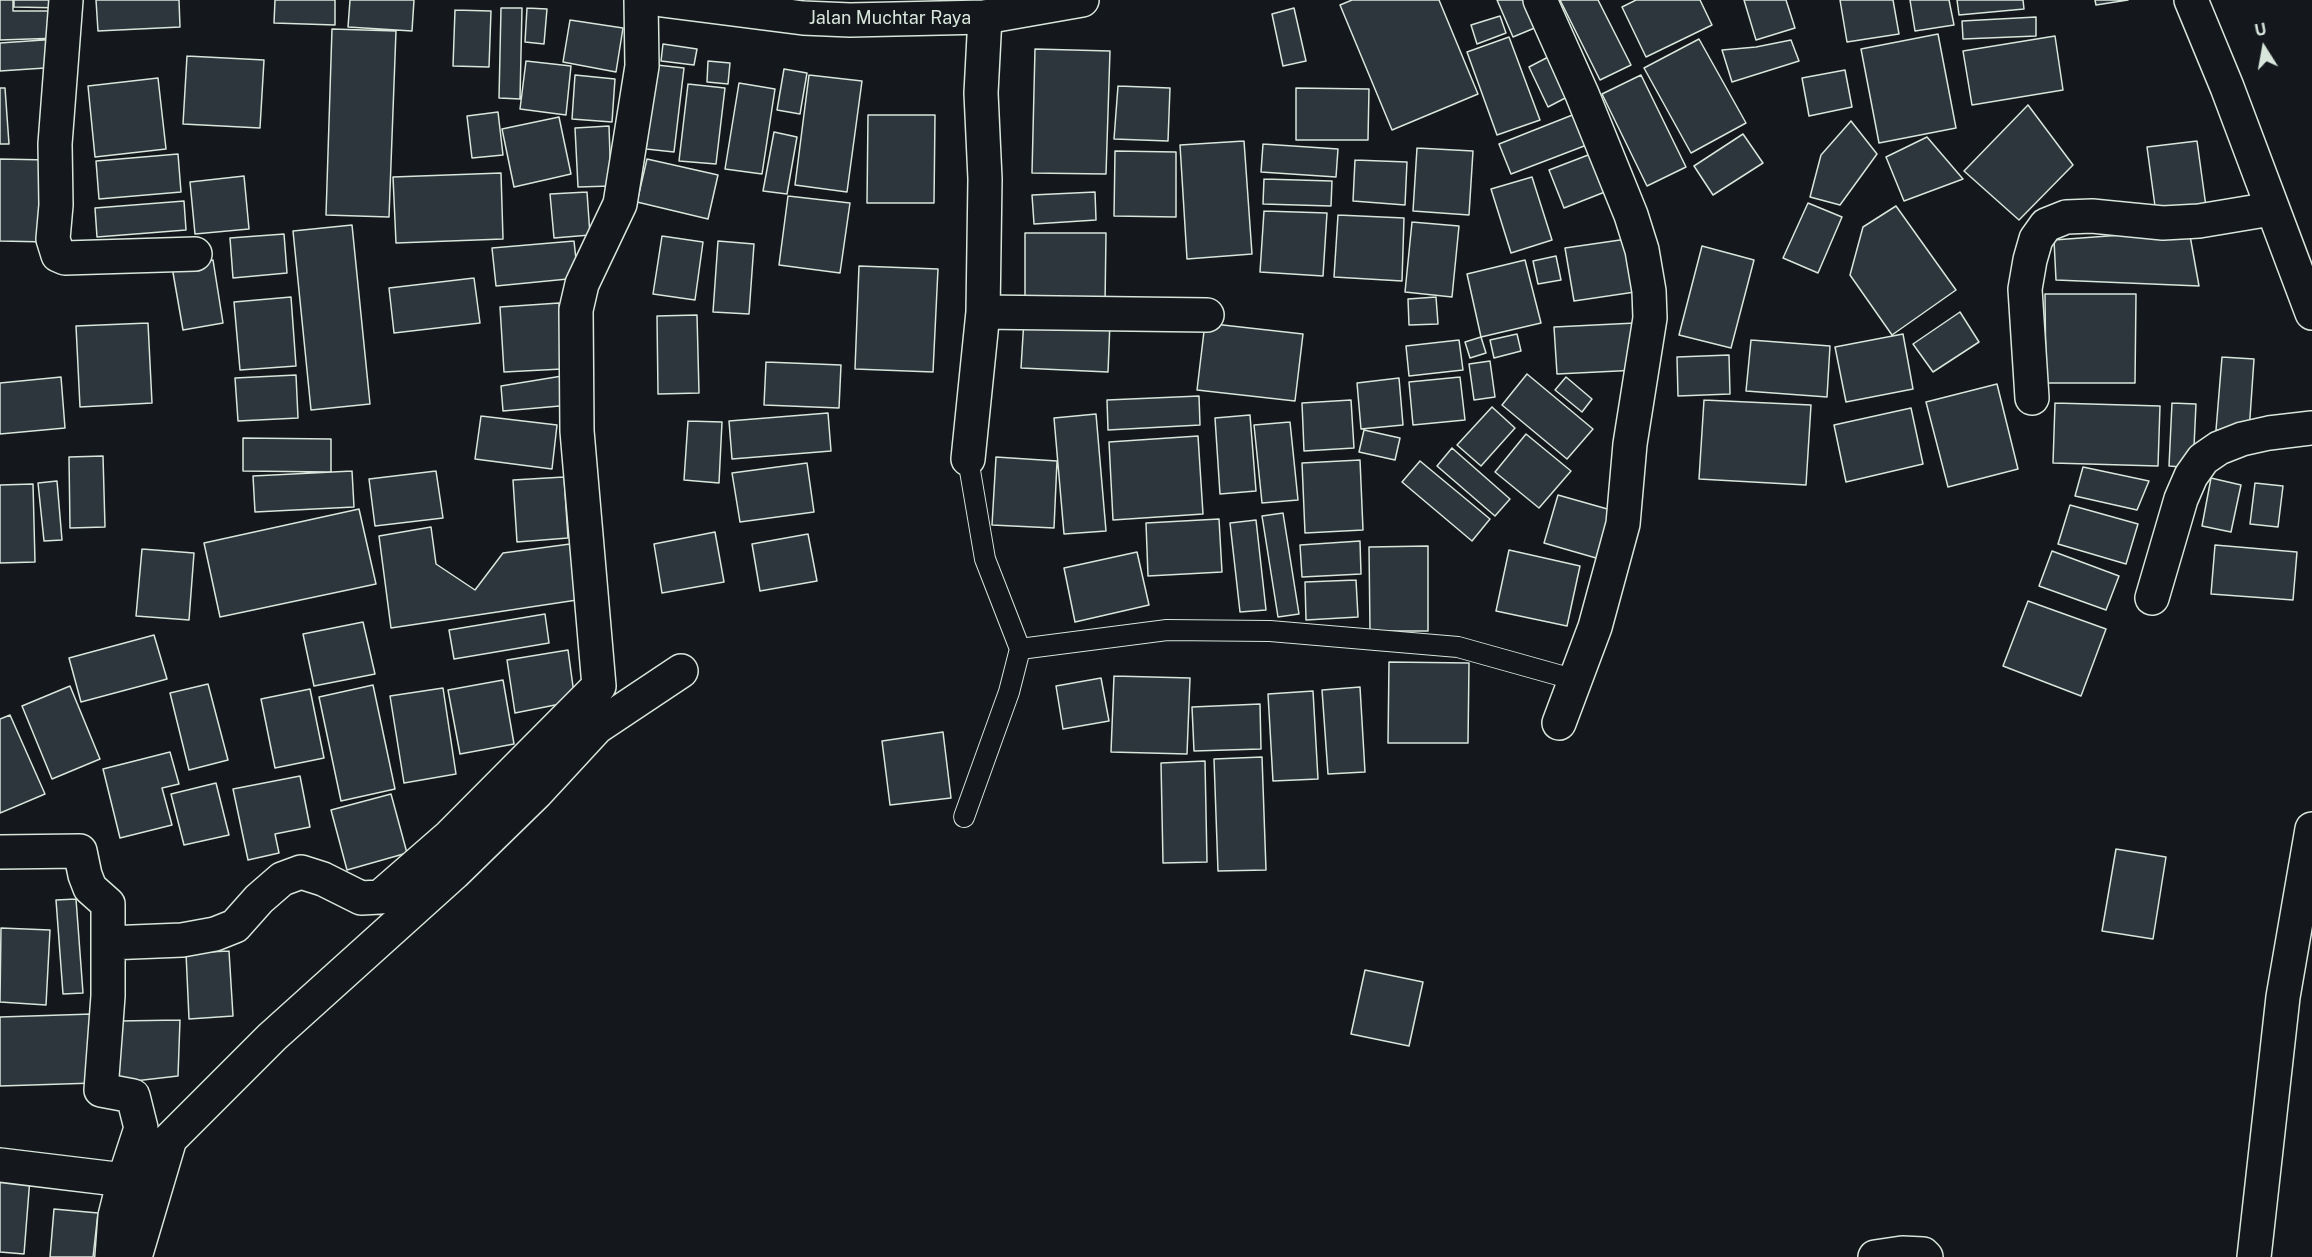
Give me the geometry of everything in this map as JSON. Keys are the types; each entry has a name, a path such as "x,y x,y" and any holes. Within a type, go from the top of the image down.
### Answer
{"main road":[{"path":"66,0 55,144 56,205 53,239 58,255 65,258 195,254"},
{"path":"112,1257 115,1216 124,1180 155,1133 272,1037 454,873 536,793 591,714 599,686 577,431 576,310 582,284 620,204 642,66 641,0"},
{"name":"Jalan Muchtar Raya","path":"662,0 803,18 850,20 989,16 1069,2"},
{"path":"1540,0 1582,94 1631,215 1642,250 1649,291 1650,318 1630,444 1623,524 1595,627 1559,723"},
{"path":"2191,0 2227,87 2312,314"},
{"path":"968,459 982,312 985,179 981,93 989,16"},
{"path":"2031,398 2025,289 2036,239 2046,225 2066,217 2092,216 2163,223 2199,221 2271,209"},
{"path":"982,312 1207,315"},
{"path":"2152,598 2181,499 2191,476 2203,459 2219,448 2242,439 2312,428"},
{"path":"108,943 182,940 215,934 235,927 259,898 282,879 301,872 323,879 361,898 380,897 591,714 681,671"},
{"path":"2254,1257 2297,994 2312,829"},
{"path":"0,852 81,850 85,875 90,888 108,904 108,996 101,1090 133,1096 155,1133 135,1257"},
{"path":"0,1165 124,1180"},
{"path":"1875,1257 1902,1253 1923,1254 1926,1257"}],"lane":[{"path":"964,817 1009,692 1020,649 985,559 968,459"},
{"path":"1020,649 1167,630 1270,631 1366,641 1458,647 1576,680"}],"building":[{"path":"0,0 13,0 13,11 59,11 60,38 0,40"},
{"path":"14,0 63,0 63,8 14,7"},
{"path":"96,0 179,0 180,27 98,31"},
{"path":"275,0 335,0 335,25 274,23"},
{"path":"350,0 414,0 412,31 348,27"},
{"path":"1352,0 1439,0 1478,94 1392,130 1340,5"},
{"path":"1497,0 1526,0 1537,27 1513,37"},
{"path":"1560,0 1598,0 1631,65 1600,80"},
{"path":"1636,0 1700,0 1712,25 1646,57 1622,7"},
{"path":"1744,0 1786,0 1795,28 1756,40"},
{"path":"1840,0 1893,0 1899,34 1847,42"},
{"path":"1910,0 1949,0 1954,25 1915,31"},
{"path":"1957,0 2023,0 2024,9 1959,15"},
{"path":"2095,0 2128,0 2096,5"},
{"path":"501,8 522,8 520,99 499,98"},
{"path":"527,8 547,9 544,44 525,42"},
{"path":"1294,8 1306,61 1283,66 1272,14"},
{"path":"455,10 491,11 489,67 453,66"},
{"path":"1500,16 1506,33 1477,44 1471,25"},
{"path":"2036,17 2036,36 1963,39 1962,21"},
{"path":"570,20 623,28 616,72 563,62"},
{"path":"332,29 396,31 389,217 326,215"},
{"path":"1938,34 1956,128 1879,143 1861,49"},
{"path":"2055,36 2063,90 1972,105 1963,51"},
{"path":"1509,37 1540,120 1497,135 1467,52"},
{"path":"58,39 60,67 0,71 0,43"},
{"path":"1699,39 1746,123 1691,153 1644,68"},
{"path":"1791,40 1799,61 1732,82 1722,50 1756,47"},
{"path":"663,44 697,49 694,65 661,61"},
{"path":"1035,49 1110,51 1106,174 1032,173"},
{"path":"1552,55 1571,95 1548,107 1529,67"},
{"path":"187,56 264,60 260,128 183,124"},
{"path":"526,61 571,66 566,115 520,109"},
{"path":"708,61 730,63 728,84 707,82"},
{"path":"657,65 684,68 674,152 646,149"},
{"path":"784,69 807,73 800,114 777,110"},
{"path":"1845,70 1852,107 1809,116 1802,78"},
{"path":"575,75 615,79 612,122 572,119"},
{"path":"809,75 862,81 847,192 795,185"},
{"path":"1641,75 1686,167 1647,186 1602,94"},
{"path":"158,78 166,149 95,157 88,86"},
{"path":"739,83 775,89 762,174 725,169"},
{"path":"688,84 725,88 716,164 679,161"},
{"path":"1118,86 1170,88 1168,141 1114,139"},
{"path":"0,88 5,88 9,144 0,144"},
{"path":"1296,88 1369,89 1368,140 1296,140"},
{"path":"2028,105 2073,165 2019,220 1964,171"},
{"path":"498,112 503,155 472,158 467,116"},
{"path":"1580,112 1592,143 1511,174 1499,144"},
{"path":"868,115 935,115 934,203 867,203"},
{"path":"559,117 571,174 514,187 502,129"},
{"path":"1851,121 1877,154 1840,205 1810,197 1821,155"},
{"path":"609,126 611,186 578,187 575,128"},
{"path":"774,132 797,137 787,194 763,191"},
{"path":"1743,134 1763,163 1713,195 1694,166"},
{"path":"1927,137 1963,179 1904,201 1886,157"},
{"path":"1244,141 1252,254 1187,259 1180,145"},
{"path":"2197,141 2207,214 2157,221 2147,147"},
{"path":"1263,144 1338,149 1336,177 1261,172"},
{"path":"1417,148 1473,151 1469,215 1413,211"},
{"path":"1115,151 1176,152 1176,217 1114,216"},
{"path":"1596,152 1610,190 1564,208 1549,170"},
{"path":"178,154 181,192 99,199 96,161"},
{"path":"0,159 49,160 48,242 0,241"},
{"path":"647,159 718,175 708,219 637,202"},
{"path":"1355,160 1407,162 1405,205 1353,201"},
{"path":"501,173 503,239 396,243 393,177"},
{"path":"244,176 249,229 195,234 190,182"},
{"path":"1532,177 1552,240 1511,253 1491,189"},
{"path":"1264,179 1332,181 1331,206 1263,204"},
{"path":"587,192 590,235 554,238 550,194"},
{"path":"1095,192 1096,220 1034,224 1032,195"},
{"path":"788,196 850,203 840,273 779,265"},
{"path":"184,201 186,230 97,237 95,208"},
{"path":"1808,203 1842,217 1818,273 1783,258"},
{"path":"1896,206 1956,290 1892,335 1850,275 1863,227"},
{"path":"1264,211 1327,213 1323,276 1260,272"},
{"path":"1338,215 1404,218 1402,281 1334,277"},
{"path":"1412,222 1459,226 1452,297 1405,292"},
{"path":"352,225 370,404 311,410 293,231"},
{"path":"2189,230 2199,286 2056,280 2054,240"},
{"path":"1025,233 1106,233 1105,305 1025,304"},
{"path":"284,234 287,273 233,278 230,238"},
{"path":"662,236 703,242 695,300 653,294"},
{"path":"1627,239 1635,292 1574,301 1565,248"},
{"path":"574,241 578,278 496,286 492,248"},
{"path":"718,241 754,244 749,314 713,312"},
{"path":"1702,246 1754,260 1731,348 1679,335"},
{"path":"1556,256 1561,280 1538,284 1533,261"},
{"path":"213,260 223,323 183,330 172,267"},
{"path":"1525,260 1541,323 1481,337 1467,274"},
{"path":"859,266 938,269 933,372 855,369"},
{"path":"474,278 480,323 394,333 389,288"},
{"path":"2045,294 2136,294 2135,383 2046,383"},
{"path":"291,297 296,366 240,370 234,302"},
{"path":"1436,297 1438,324 1409,325 1408,299"},
{"path":"559,303 562,369 504,372 500,307"},
{"path":"1960,312 1979,342 1933,372 1913,344"},
{"path":"697,315 699,393 658,394 657,316"},
{"path":"1024,319 1110,322 1108,372 1021,368"},
{"path":"148,323 152,403 80,407 76,326"},
{"path":"1205,323 1303,334 1295,401 1197,390"},
{"path":"1635,323 1638,370 1557,374 1554,327"},
{"path":"1517,334 1521,351 1494,358 1490,340"},
{"path":"1903,334 1913,389 1846,402 1835,347"},
{"path":"1481,337 1486,353 1470,358 1465,342"},
{"path":"1459,340 1463,370 1409,376 1406,346"},
{"path":"1751,340 1830,346 1827,397 1746,391"},
{"path":"1729,355 1730,394 1678,396 1677,357"},
{"path":"2222,357 2254,359 2249,432 2216,430"},
{"path":"1490,361 1495,397 1474,400 1469,364"},
{"path":"766,362 841,365 839,408 764,405"},
{"path":"1527,374 1593,429 1567,459 1502,405"},
{"path":"296,375 298,418 238,421 235,378"},
{"path":"562,376 571,405 503,411 501,386"},
{"path":"61,377 65,428 0,434 0,383"},
{"path":"1460,377 1465,420 1413,425 1409,382"},
{"path":"1566,377 1592,399 1582,412 1555,390"},
{"path":"1399,378 1403,425 1361,429 1357,383"},
{"path":"1997,384 2018,469 1948,487 1926,402"},
{"path":"1199,396 1200,425 1108,430 1107,400"},
{"path":"1351,400 1354,448 1304,451 1302,403"},
{"path":"1704,400 1811,405 1806,485 1699,479"},
{"path":"2055,403 2160,406 2158,466 2053,463"},
{"path":"2172,403 2196,404 2193,468 2169,466"},
{"path":"1492,407 1515,428 1481,466 1457,445"},
{"path":"1911,408 1923,464 1846,482 1834,425"},
{"path":"828,413 831,451 732,459 729,421"},
{"path":"1096,414 1106,531 1064,534 1054,418"},
{"path":"1250,415 1256,491 1220,494 1215,418"},
{"path":"481,416 557,425 552,469 475,459"},
{"path":"688,421 722,422 719,483 684,480"},
{"path":"1290,422 1298,500 1262,503 1254,425"},
{"path":"1364,430 1400,438 1395,460 1359,452"},
{"path":"1526,434 1571,471 1539,508 1495,472"},
{"path":"1198,436 1203,514 1113,520 1109,442"},
{"path":"243,438 331,439 331,472 243,471"},
{"path":"1452,448 1510,499 1495,516 1437,466"},
{"path":"103,456 105,527 70,528 69,457"},
{"path":"996,457 1057,461 1054,528 992,525"},
{"path":"1360,460 1363,530 1305,533 1302,463"},
{"path":"1420,461 1490,519 1472,541 1402,482"},
{"path":"807,463 814,512 740,522 732,473"},
{"path":"2083,467 2149,481 2137,510 2075,496"},
{"path":"352,471 354,507 255,512 253,476"},
{"path":"436,471 443,518 375,526 369,479"},
{"path":"564,477 568,538 517,542 513,480"},
{"path":"2211,478 2241,485 2231,532 2202,526"},
{"path":"57,481 62,540 44,541 38,483"},
{"path":"2255,483 2283,486 2278,527 2250,524"},
{"path":"33,484 35,562 0,563 0,485"},
{"path":"1558,495 1618,512 1603,560 1544,543"},
{"path":"2070,505 2138,524 2126,564 2058,544"},
{"path":"359,509 376,584 220,617 204,543"},
{"path":"1283,513 1299,614 1278,617 1262,516"},
{"path":"1219,519 1222,572 1148,576 1146,523"},
{"path":"1256,520 1266,610 1240,612 1230,523"},
{"path":"431,527 436,564 475,590 503,553 570,544 577,600 391,628 379,536"},
{"path":"715,532 724,582 662,593 654,544"},
{"path":"808,534 817,581 760,591 752,544"},
{"path":"1360,541 1361,574 1302,577 1300,545"},
{"path":"2215,545 2297,552 2293,600 2211,594"},
{"path":"1428,546 1428,631 1370,631 1369,547"},
{"path":"142,549 194,553 189,620 136,616"},
{"path":"1509,550 1580,566 1567,626 1496,611"},
{"path":"2052,551 2119,576 2106,610 2039,586"},
{"path":"1137,552 1149,605 1075,622 1064,568"},
{"path":"1356,580 1358,617 1306,620 1305,582"},
{"path":"2028,601 2106,629 2081,696 2003,666"},
{"path":"545,614 549,643 454,659 449,630"},
{"path":"363,622 375,674 314,686 303,634"},
{"path":"154,635 167,679 81,702 69,658"},
{"path":"568,650 575,701 515,713 507,660"},
{"path":"1389,662 1469,663 1468,743 1388,743"},
{"path":"1114,676 1190,678 1187,754 1111,752"},
{"path":"1101,678 1109,721 1063,729 1056,686"},
{"path":"503,680 514,744 460,754 448,690"},
{"path":"208,684 228,760 189,770 170,693"},
{"path":"373,685 395,789 341,801 319,697"},
{"path":"70,686 100,759 52,779 22,706"},
{"path":"1360,687 1365,772 1328,774 1322,690"},
{"path":"443,688 456,774 404,783 390,696"},
{"path":"310,689 324,758 275,768 261,699"},
{"path":"1313,691 1318,779 1273,781 1268,694"},
{"path":"1260,704 1261,749 1194,751 1192,707"},
{"path":"10,715 45,794 0,813 0,719"},
{"path":"943,732 951,798 890,805 882,741"},
{"path":"170,752 179,784 162,788 172,825 120,838 103,769"},
{"path":"1262,757 1266,870 1218,871 1214,759"},
{"path":"1205,761 1207,862 1163,863 1161,763"},
{"path":"300,776 310,827 275,834 279,853 248,860 233,789"},
{"path":"216,783 229,835 184,845 171,794"},
{"path":"391,794 407,853 347,870 331,810"},
{"path":"2116,849 2166,857 2153,939 2102,931"},
{"path":"76,899 83,993 63,994 56,900"},
{"path":"1,928 50,930 46,1005 0,1002"},
{"path":"229,951 233,1016 189,1019 186,953"},
{"path":"1365,970 1423,982 1409,1046 1351,1034"},
{"path":"92,1014 94,1083 0,1086 0,1017"},
{"path":"180,1020 178,1076 117,1083 119,1021"},
{"path":"0,1176 30,1178 24,1254 0,1252"},
{"path":"54,1209 98,1213 93,1257 50,1257"}]}
